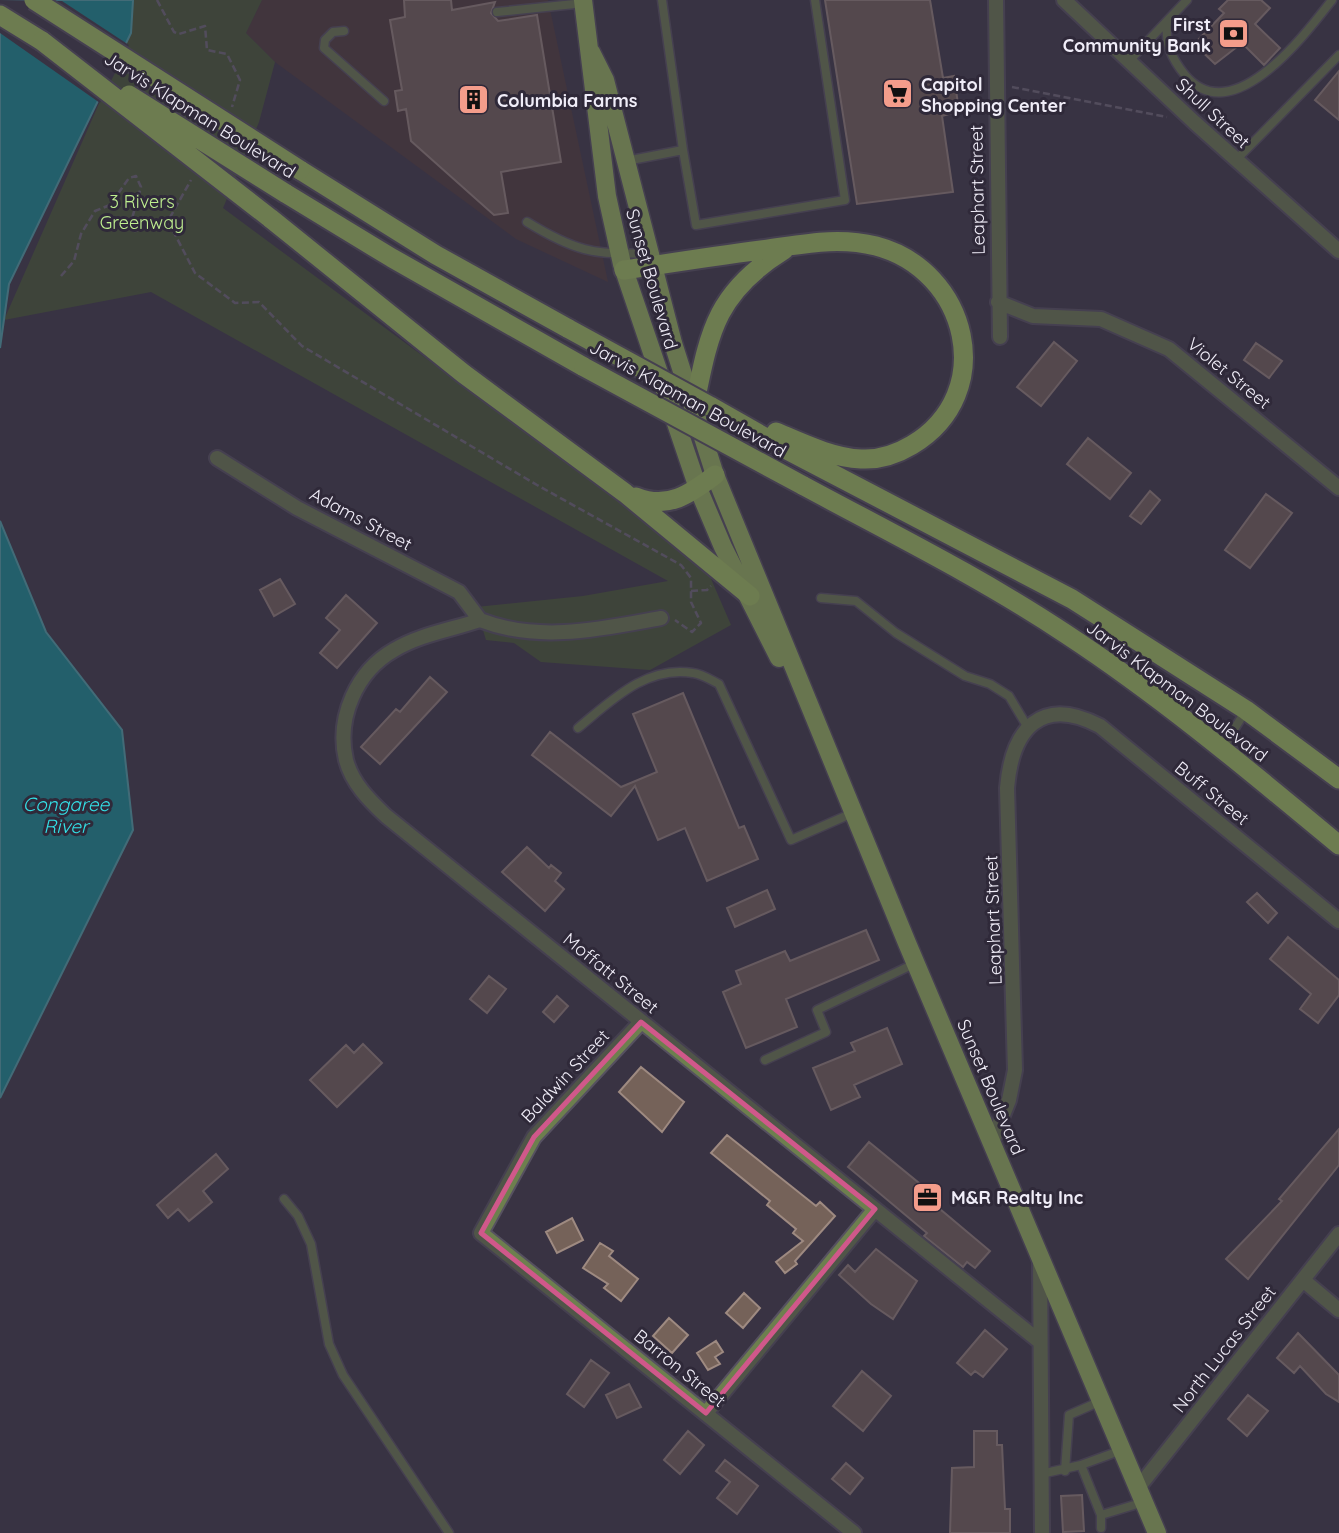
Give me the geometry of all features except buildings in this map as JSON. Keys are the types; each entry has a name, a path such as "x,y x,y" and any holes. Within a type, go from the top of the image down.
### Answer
{"highway":[{"name":"Jarvis Klapman Boulevard","path":"34,0 436,255 569,329 702,409"},
{"name":"Jarvis Klapman Boulevard","path":"0,15 403,265 584,367 988,585 1068,635 1222,749 1339,845"},
{"path":"42,41 270,218 464,374 625,493 750,596"},
{"path":"622,263 790,246 813,241 844,241 875,246 904,258 929,276 948,301 961,329 964,361 958,391 943,418 920,440 893,454 878,458 847,457 787,443 702,409 707,346 728,297 759,265 790,246"},
{"name":"Jarvis Klapman Boulevard","path":"787,443 1072,599 1246,710 1339,779"},
{"path":"625,493 648,502 678,500 715,475"}],"main road":[{"name":"Sunset Boulevard","path":"584,2 607,196 622,263 698,488 723,547 795,690 823,733"},
{"name":"Sunset Boulevard","path":"591,52 605,80 650,259 702,409 715,475 916,963 1157,1533"}],"street":[{"name":"Leaphart Street","path":"996,0 1000,337"},
{"name":"Shull Street","path":"1064,0 1194,122 1339,251"},
{"name":"Violet Street","path":"998,302 1033,316 1101,319 1169,349 1339,488"},
{"name":"Adams Street","path":"217,458 297,508 459,592 480,620"},
{"path":"480,620 500,628 562,635 661,618"},
{"name":"Moffatt Street","path":"480,620 409,642 369,669 353,695 347,714 346,761 360,789 386,816 1039,1341"},
{"name":"Buff Street","path":"1027,726 1052,713 1070,714 1086,719 1113,735 1339,921"},
{"name":"Leaphart Street","path":"992,1142 1009,1100 1015,1070 1007,788 1016,742 1027,726"},
{"name":"Baldwin Street","path":"481,1233 534,1138 641,1022"},
{"path":"706,1413 875,1209"},
{"name":"Barron Street","path":"481,1233 854,1533"},
{"name":"North Lucas Street","path":"1141,1495 1339,1234"},
{"path":"1040,1259 1042,1533"},
{"path":"1303,1280 1339,1310"}],"lane":[{"path":"662,0 696,225 845,200 815,0"},
{"path":"1129,61 1187,0"},
{"path":"1167,21 1166,39 1174,62 1192,83 1209,91 1230,94 1260,77 1276,63 1332,0"},
{"path":"497,12 584,2"},
{"path":"344,31 333,32 325,40 324,48 384,101"},
{"path":"1236,160 1339,55"},
{"path":"626,160 683,150"},
{"path":"527,222 587,252 622,263"},
{"path":"821,598 856,601 896,633 953,669 990,684 1009,696 1027,726"},
{"path":"578,728 628,686 657,676 693,673 719,684 791,840 855,812"},
{"path":"1222,749 1246,710"},
{"path":"765,1060 827,1032 817,1010 916,963"},
{"path":"284,1199 298,1216 311,1244 329,1344 343,1375 449,1533"},
{"path":"1065,1471 1069,1415 1101,1401"},
{"path":"1041,1474 1065,1471 1122,1450"},
{"path":"1081,1465 1101,1515 1101,1528"},
{"path":"1101,1515 1141,1495"}],"path":[{"path":"995,84 1194,122"},
{"path":"61,275 74,261 81,234 95,211 110,205 129,178 136,177 141,187 129,229 144,230 168,221 195,273 235,303 260,302 302,346 537,485 681,565 691,578 691,602 701,624 691,632 680,621 661,618"},
{"path":"691,591 707,590 718,579"}],"highlighted area":[{"path":"641,1022 875,1209 706,1413 481,1233 534,1137"}],"shaded area":[{"path":"262,0 548,0 608,282 516,239 275,62 246,33"}],"green space":[{"name":"3 Rivers Greenway","path":"133,0 262,0 246,33 275,62 259,122 223,208 705,565 731,625 650,670 541,662 514,643 486,640 476,607 583,596 668,581 151,292 4,320 130,33"}],"water":[{"path":"0,0 133,0 131,33 9,284 0,348"},
{"name":"Congaree River","path":"0,521 46,632 122,730 133,830 0,1098"}],"pier":[{"path":"0,0 62,1 129,45 100,103 0,33"}],"place":[{"name":"First Community Bank","path":"1234,34"},
{"name":"Capitol Shopping Center","path":"898,94"},
{"name":"Columbia Farms","path":"474,100"},
{"name":"M&R Realty Inc","path":"928,1197"}]}
